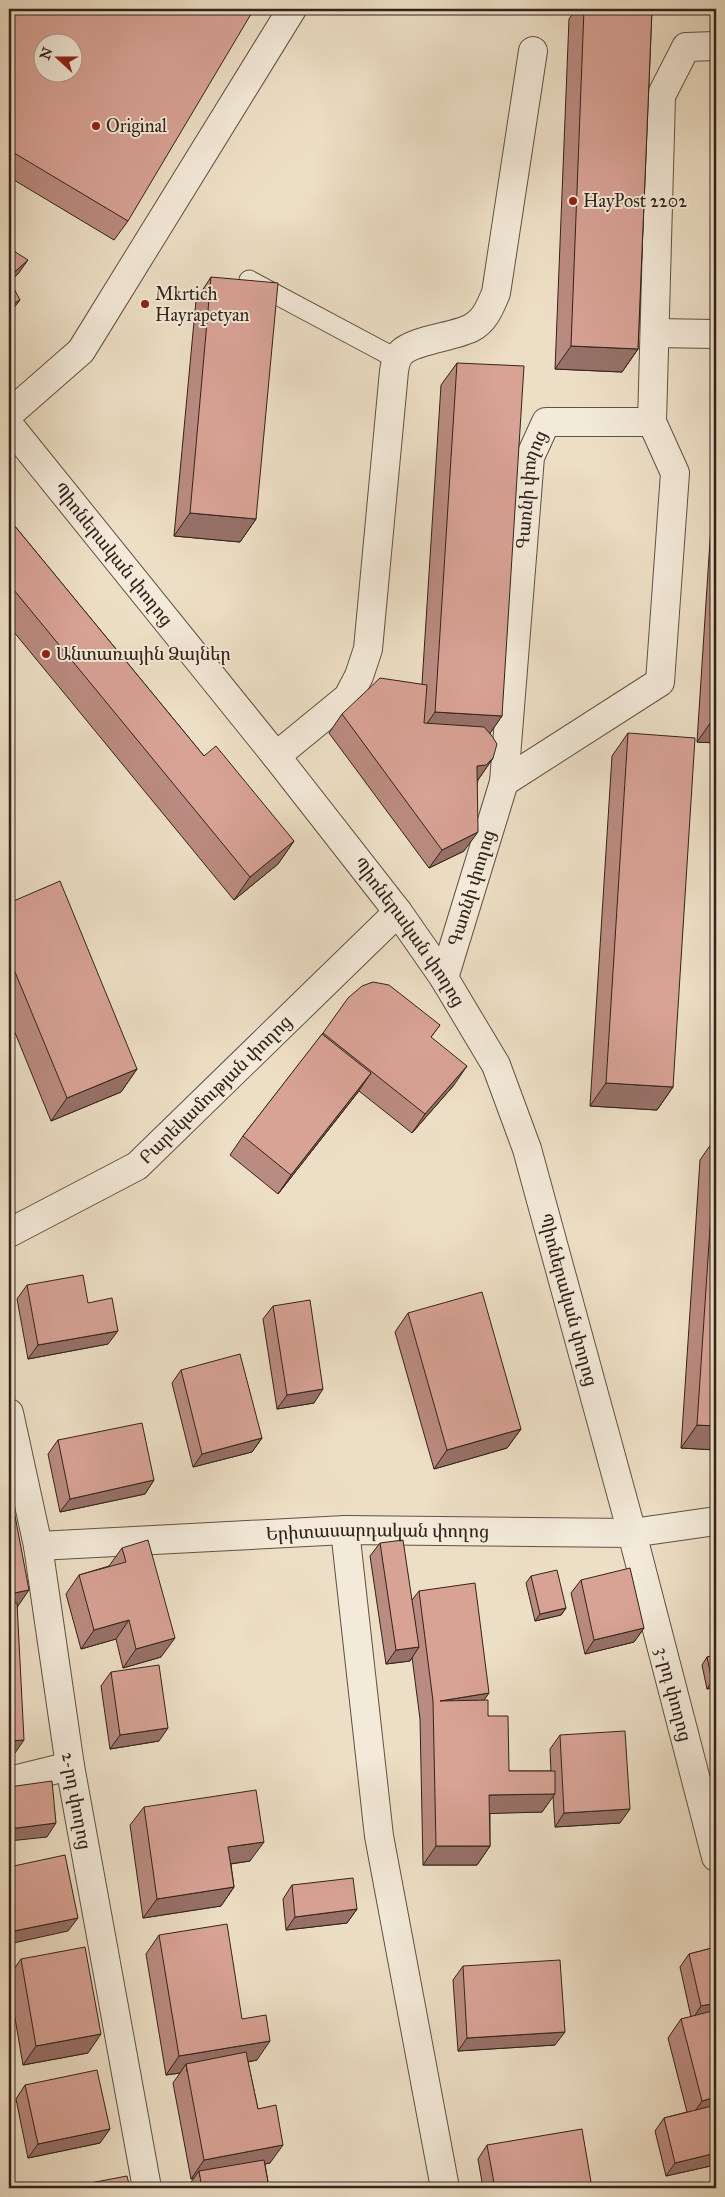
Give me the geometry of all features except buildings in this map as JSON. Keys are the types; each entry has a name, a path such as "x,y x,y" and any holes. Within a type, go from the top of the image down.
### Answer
{"street":[{"path":"9,414 81,351 292,9"},
{"path":"504,782 660,682 675,473 652,422 661,96 686,47 716,46"},
{"path":"276,756 348,697 360,676 368,649 396,359 402,351 471,328 486,316 496,293 533,51"},
{"path":"655,333 716,334"},
{"name":"Գառնի փողոց","path":"444,978 504,782 530,457 546,422 652,422"},
{"name":"Պիոներական փողոց","path":"9,425 276,756 398,912 444,978 496,1065 527,1149 632,1533"},
{"name":"Բարեկամության փողոց","path":"9,1233 137,1166 398,912"},
{"name":"2-րդ փողոց","path":"9,1413 38,1546 70,1766 147,2188"},
{"name":"Երիտասարդական փողոց","path":"38,1546 345,1530 632,1533 716,1521"},
{"path":"345,1530 379,1836 445,2188"},
{"name":"3-րդ փողոց","path":"632,1533 716,1857"},
{"path":"9,1781 70,1766"}],"lane":[{"path":"250,280 396,359"}],"place":[{"name":"Original","path":"96,126"},
{"name":"HayPost 2202","path":"573,201"},
{"name":"Mkrtich Hayrapetyan","path":"145,304"},
{"name":"Անտառային Ձայներ","path":"46,654"}]}
